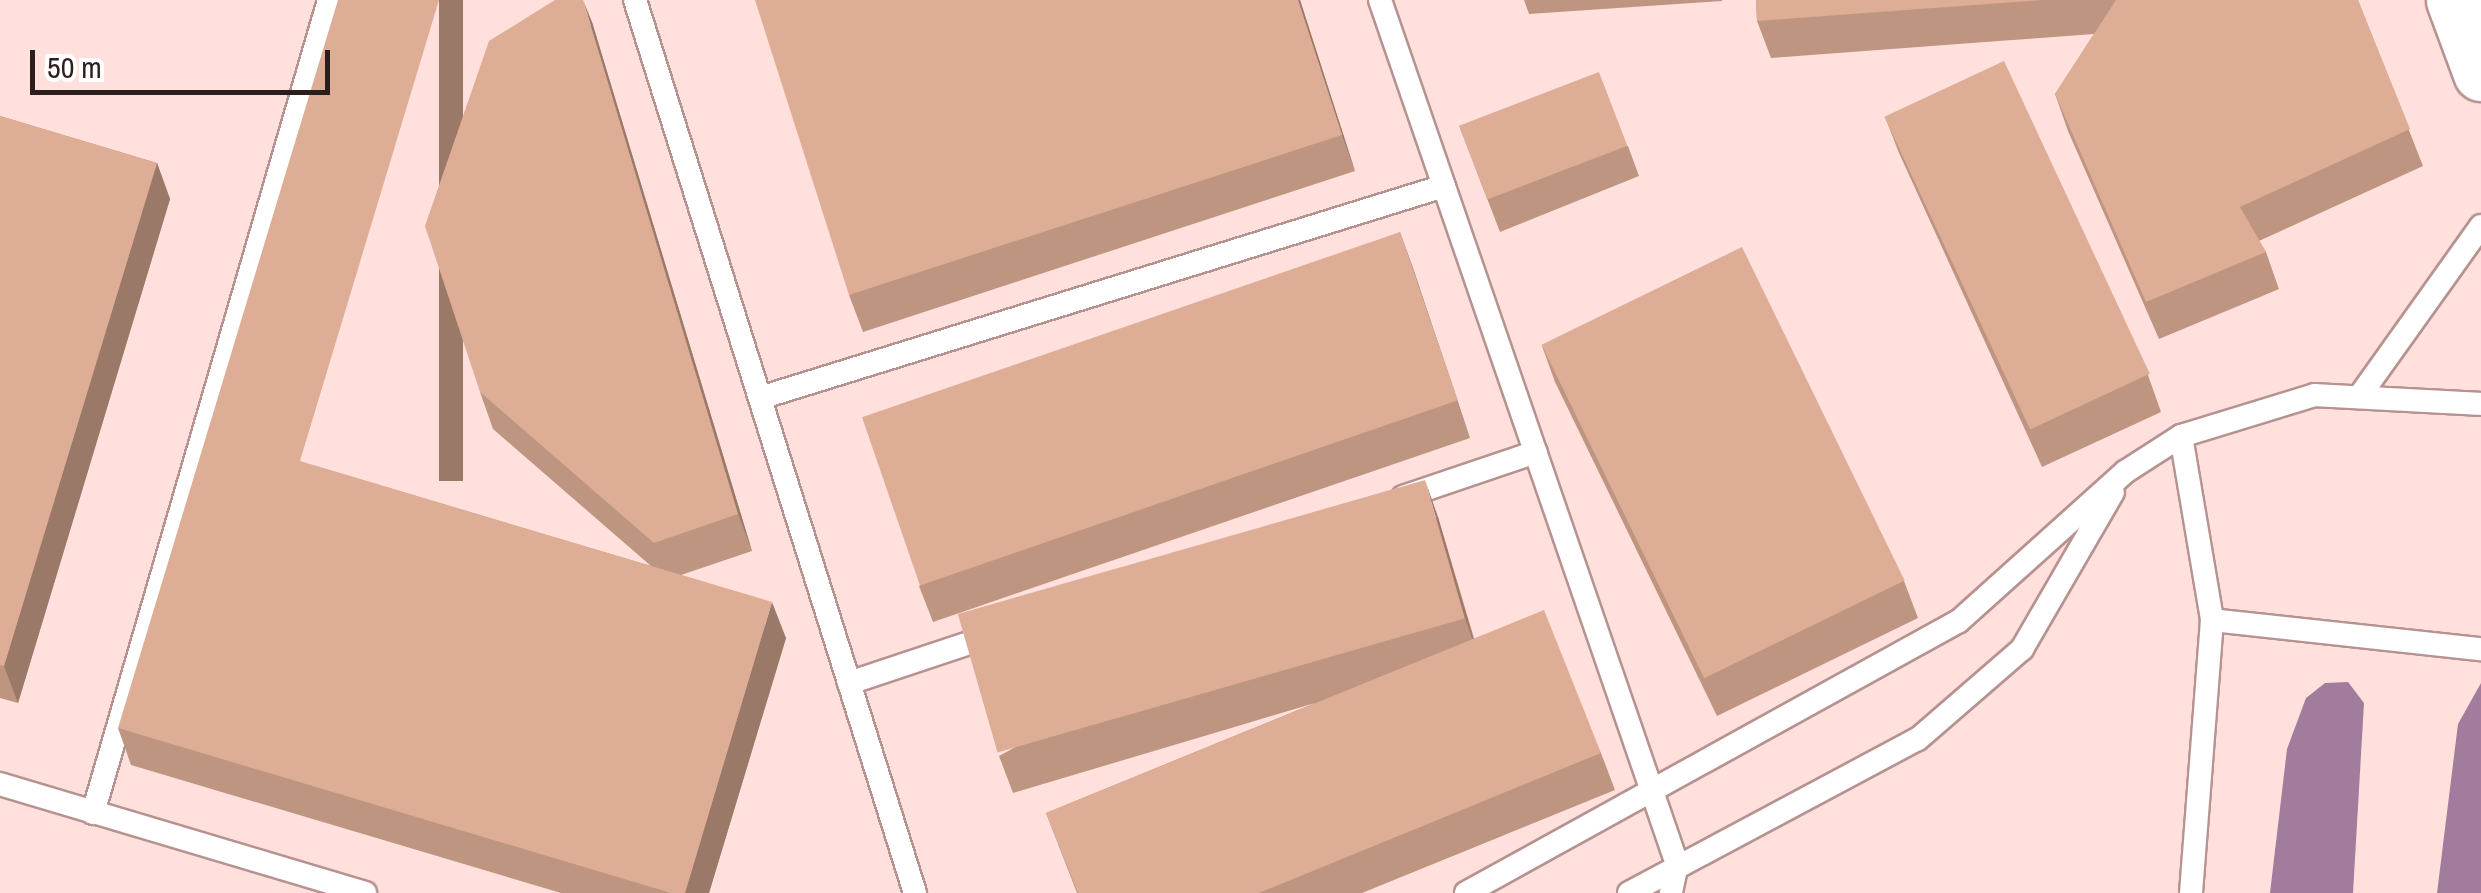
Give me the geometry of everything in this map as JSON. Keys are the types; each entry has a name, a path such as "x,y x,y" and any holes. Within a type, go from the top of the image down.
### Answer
{"main road":[{"path":"2454,0 2481,73"}],"lane":[{"path":"93,813 328,0"},
{"path":"634,0 916,893"},
{"path":"1380,0 1677,864 1671,893"},
{"path":"760,398 1444,186"},
{"path":"2359,397 2481,226"},
{"path":"1466,893 1651,787 1959,622 2124,472 2181,436 2315,395 2481,404"},
{"path":"2181,436 2212,620 2191,893"},
{"path":"1369,508 1536,452"},
{"path":"1629,893 1677,864 1918,739 2022,649 2124,472"},
{"path":"2212,620 2481,650"},
{"path":"850,684 1016,627"},
{"path":"0,784 364,893"}],"shaded area":[{"path":"2348,682 2364,703 2353,893 2270,893 2287,749 2306,698 2325,683"},
{"path":"2481,683 2481,893 2437,893 2458,724"}],"building":[{"path":"338,0 439,0 300,461 772,602 685,893 671,893 118,728"},
{"path":"555,0 583,0 738,514 654,543 480,392 425,226 489,41"},
{"path":"755,0 1298,0 1342,135 849,295"},
{"path":"1756,0 2043,0 1757,21"},
{"path":"2116,0 2358,0 2410,129 2240,207 2266,252 2146,302 2055,94"},
{"path":"2004,61 2150,374 2030,429 1884,117"},
{"path":"1599,72 1627,146 1487,200 1459,126"},
{"path":"0,116 157,163 4,666 0,665"},
{"path":"1400,232 1458,400 920,586 862,417"},
{"path":"1742,247 1905,580 1704,678 1542,345"},
{"path":"1425,480 1465,618 998,752 958,614"},
{"path":"1544,610 1601,753 1259,893 1078,893 1046,813"}]}
